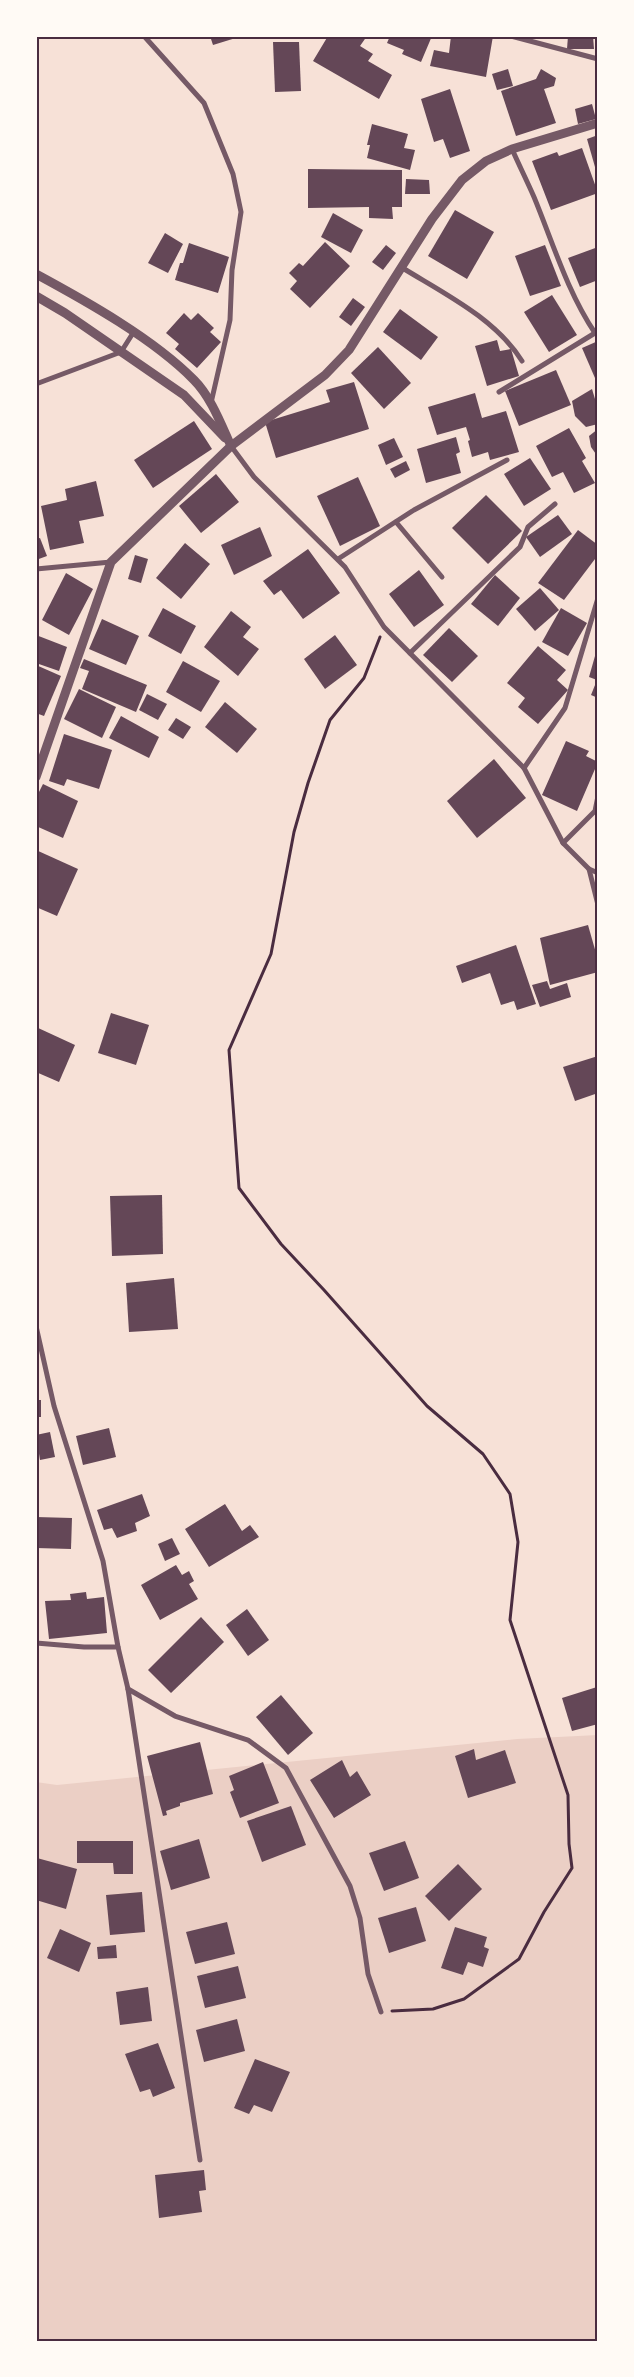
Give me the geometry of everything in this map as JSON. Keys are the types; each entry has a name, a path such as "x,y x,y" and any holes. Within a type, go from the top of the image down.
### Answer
{"street":[{"path":"144,36 204,103 234,174 241,212 232,270 230,320 211,405"},
{"path":"511,36 598,59"},
{"path":"36,777 111,562 231,446 326,375 349,350 432,219 462,180 486,160 512,149 598,123"},
{"path":"499,392 596,332 579,308 512,149"},
{"path":"401,266 476,315 511,343 522,361"},
{"path":"36,274 83,300 133,333 194,380 211,405 231,446"},
{"path":"36,296 184,395 231,446 254,477 338,559 384,626 524,768 562,843 590,869 598,873"},
{"path":"36,384 121,352 133,333"},
{"path":"338,559 396,522 507,460"},
{"path":"410,653 520,546 528,528 555,504"},
{"path":"396,522 442,577"},
{"path":"36,569 111,562"},
{"path":"524,768 566,708 598,598"},
{"path":"562,843 595,811 598,796"},
{"path":"590,869 598,906"},
{"path":"36,1326 54,1406 104,1561 118,1648 128,1689 200,2160"},
{"path":"36,1643 118,1648"},
{"path":"128,1689 174,1716 248,1740 286,1768 350,1886 360,1918 368,1974 381,2012"}],"path":[{"path":"381,2012 433,2009 464,1999 519,1959 544,1912 572,1868 569,1844 568,1795 510,1620 518,1542 510,1494 483,1454 427,1406 281,1244 239,1188 228,1050 271,954 294,832 308,783 330,720 364,678 384,626"}],"shaded area":[{"path":"598,1735 598,2341 36,2341 36,1782 57,1785 517,1739"}],"building":[{"path":"210,36 239,36 239,37 213,45"},
{"path":"328,36 367,36 360,46 373,54 368,61 392,75 379,99 313,61"},
{"path":"390,36 432,36 421,62 402,54 404,50 387,43"},
{"path":"451,36 493,36 486,77 430,66 434,50 449,53"},
{"path":"568,36 593,36 594,49 567,49"},
{"path":"273,42 299,42 301,91 275,92"},
{"path":"508,69 513,86 497,90 492,74"},
{"path":"541,69 556,78 554,86 544,89 556,123 516,136 501,91 536,79"},
{"path":"450,89 470,151 450,158 443,139 434,142 421,99"},
{"path":"592,104 596,119 578,124 575,109"},
{"path":"372,124 408,134 404,148 415,150 410,170 367,158 370,145 367,145"},
{"path":"598,135 598,174 597,174 587,139"},
{"path":"582,148 598,193 551,210 532,161 557,152 559,156"},
{"path":"308,169 402,170 402,207 392,207 393,219 369,218 369,207 308,208"},
{"path":"406,179 429,180 430,194 405,194"},
{"path":"455,210 494,232 467,279 428,256"},
{"path":"333,213 363,230 351,253 321,237"},
{"path":"165,233 183,244 168,273 148,263"},
{"path":"325,242 350,266 310,308 290,289 297,281 289,273 299,263 303,266"},
{"path":"189,243 229,257 218,293 175,280"},
{"path":"386,245 396,253 383,270 372,262"},
{"path":"545,245 561,286 530,296 515,256"},
{"path":"598,247 598,280 580,287 568,258"},
{"path":"552,295 577,335 549,352 524,312"},
{"path":"353,298 365,307 351,326 339,317"},
{"path":"400,309 438,337 421,360 383,332"},
{"path":"184,313 191,320 198,313 214,328 210,332 221,342 197,368 175,349 179,344 166,333"},
{"path":"497,340 500,351 511,349 519,376 487,386 475,346"},
{"path":"598,341 598,385 582,348"},
{"path":"378,347 411,383 384,409 351,373"},
{"path":"556,370 571,405 519,426 505,391"},
{"path":"354,382 369,429 276,458 265,422 330,402 326,390"},
{"path":"592,389 598,409 598,424 586,427 575,416 572,401"},
{"path":"475,393 482,418 506,411 519,452 490,460 488,452 472,457 466,427 437,435 428,407"},
{"path":"194,421 212,449 153,488 134,460"},
{"path":"569,428 586,458 582,461 595,483 574,493 563,472 552,477 536,446"},
{"path":"598,429 598,457 591,447 589,436"},
{"path":"456,437 460,452 456,454 461,473 426,483 417,449"},
{"path":"394,438 403,457 386,465 378,445"},
{"path":"530,458 551,489 524,506 504,474"},
{"path":"406,461 410,470 395,478 390,469"},
{"path":"216,474 239,502 201,533 179,506"},
{"path":"358,477 380,526 340,546 317,496"},
{"path":"96,481 104,516 79,521 84,543 50,550 41,506 67,500 65,489"},
{"path":"486,495 522,531 488,564 452,528"},
{"path":"558,515 572,534 540,557 526,537"},
{"path":"260,527 272,556 234,575 221,545"},
{"path":"578,530 598,545 598,555 564,600 538,583"},
{"path":"40,538 47,556 36,560 36,539"},
{"path":"185,543 210,564 181,599 156,578"},
{"path":"308,549 340,593 303,619 281,590 274,595 263,581"},
{"path":"135,555 148,559 141,583 128,579"},
{"path":"419,570 444,605 414,627 389,594"},
{"path":"66,573 93,589 69,635 42,620"},
{"path":"495,575 520,598 498,626 471,604"},
{"path":"540,588 559,610 535,631 516,609"},
{"path":"163,608 196,626 181,654 148,636"},
{"path":"561,608 587,623 568,656 542,642"},
{"path":"231,611 251,627 243,637 259,649 238,676 204,647"},
{"path":"102,619 139,636 126,665 89,649"},
{"path":"449,628 478,656 452,682 423,655"},
{"path":"36,635 67,647 59,671 36,663"},
{"path":"335,635 357,665 325,689 304,659"},
{"path":"538,646 566,670 557,680 568,690 538,724 518,707 525,698 507,683"},
{"path":"597,649 598,698 591,695 597,680 589,677"},
{"path":"84,659 147,685 136,712 82,689 89,671 80,668"},
{"path":"183,661 220,681 201,712 166,692"},
{"path":"36,665 61,676 44,716 36,713"},
{"path":"79,689 116,707 102,738 64,719"},
{"path":"147,694 167,704 158,720 139,710"},
{"path":"225,702 257,729 237,753 205,727"},
{"path":"121,716 159,737 149,758 109,738"},
{"path":"176,718 191,727 183,739 168,730"},
{"path":"64,734 112,750 99,789 67,779 64,786 49,781"},
{"path":"566,741 589,751 586,756 598,762 577,811 542,795"},
{"path":"494,759 526,798 477,838 447,801"},
{"path":"43,784 78,801 63,838 36,826 36,798"},
{"path":"36,850 78,869 57,916 36,907"},
{"path":"588,925 598,960 598,972 550,985 540,938"},
{"path":"516,945 536,1004 517,1010 514,1001 501,1005 490,973 462,983 456,966"},
{"path":"547,981 550,989 567,983 571,997 540,1007 532,985"},
{"path":"111,1013 149,1025 136,1065 98,1053"},
{"path":"36,1027 75,1045 59,1082 36,1072"},
{"path":"598,1056 598,1093 575,1101 563,1067"},
{"path":"162,1195 163,1254 112,1256 110,1196"},
{"path":"174,1278 178,1329 129,1332 126,1283"},
{"path":"36,1400 41,1400 41,1417 36,1417"},
{"path":"109,1428 116,1457 83,1465 76,1436"},
{"path":"50,1432 55,1457 40,1460 36,1435"},
{"path":"142,1494 150,1516 135,1523 137,1531 117,1538 112,1528 104,1530 97,1510"},
{"path":"225,1504 242,1531 250,1525 259,1537 209,1567 185,1529"},
{"path":"36,1517 72,1518 71,1549 36,1548"},
{"path":"172,1538 180,1554 165,1561 158,1544"},
{"path":"176,1565 182,1575 189,1571 194,1581 189,1584 198,1599 160,1620 141,1585"},
{"path":"86,1592 87,1599 104,1597 107,1633 49,1639 45,1601 71,1600 70,1594"},
{"path":"247,1609 269,1640 248,1656 226,1625"},
{"path":"201,1617 224,1642 171,1693 148,1670"},
{"path":"597,1687 598,1724 572,1731 562,1698"},
{"path":"281,1695 313,1733 288,1755 256,1717"},
{"path":"200,1742 213,1794 180,1803 180,1806 166,1811 167,1815 163,1816 147,1756"},
{"path":"474,1749 476,1760 505,1750 516,1783 468,1798 455,1756"},
{"path":"342,1760 350,1777 357,1771 371,1795 334,1818 310,1780"},
{"path":"263,1762 279,1803 240,1818 230,1792 234,1790 229,1776"},
{"path":"291,1806 306,1845 262,1862 247,1821"},
{"path":"199,1839 210,1878 171,1890 160,1851"},
{"path":"77,1841 133,1841 133,1874 114,1874 113,1863 77,1863"},
{"path":"405,1841 419,1878 384,1891 369,1853"},
{"path":"37,1858 77,1869 66,1909 36,1900"},
{"path":"458,1864 482,1889 449,1921 425,1896"},
{"path":"142,1892 145,1932 110,1935 106,1895"},
{"path":"416,1907 426,1941 389,1953 378,1918"},
{"path":"227,1922 235,1954 195,1964 186,1932"},
{"path":"455,1927 487,1937 484,1947 489,1949 483,1967 468,1962 463,1975 441,1968"},
{"path":"60,1929 91,1943 79,1972 47,1958"},
{"path":"116,1945 117,1958 98,1959 97,1947"},
{"path":"238,1966 246,1998 205,2008 197,1976"},
{"path":"148,1987 152,2021 120,2025 116,1992"},
{"path":"237,2019 245,2051 204,2062 196,2030"},
{"path":"158,2043 175,2088 153,2097 150,2089 140,2092 125,2054"},
{"path":"255,2059 290,2072 272,2112 254,2105 249,2114 234,2108"},
{"path":"204,2170 206,2190 199,2191 202,2212 159,2218 155,2175"}]}
